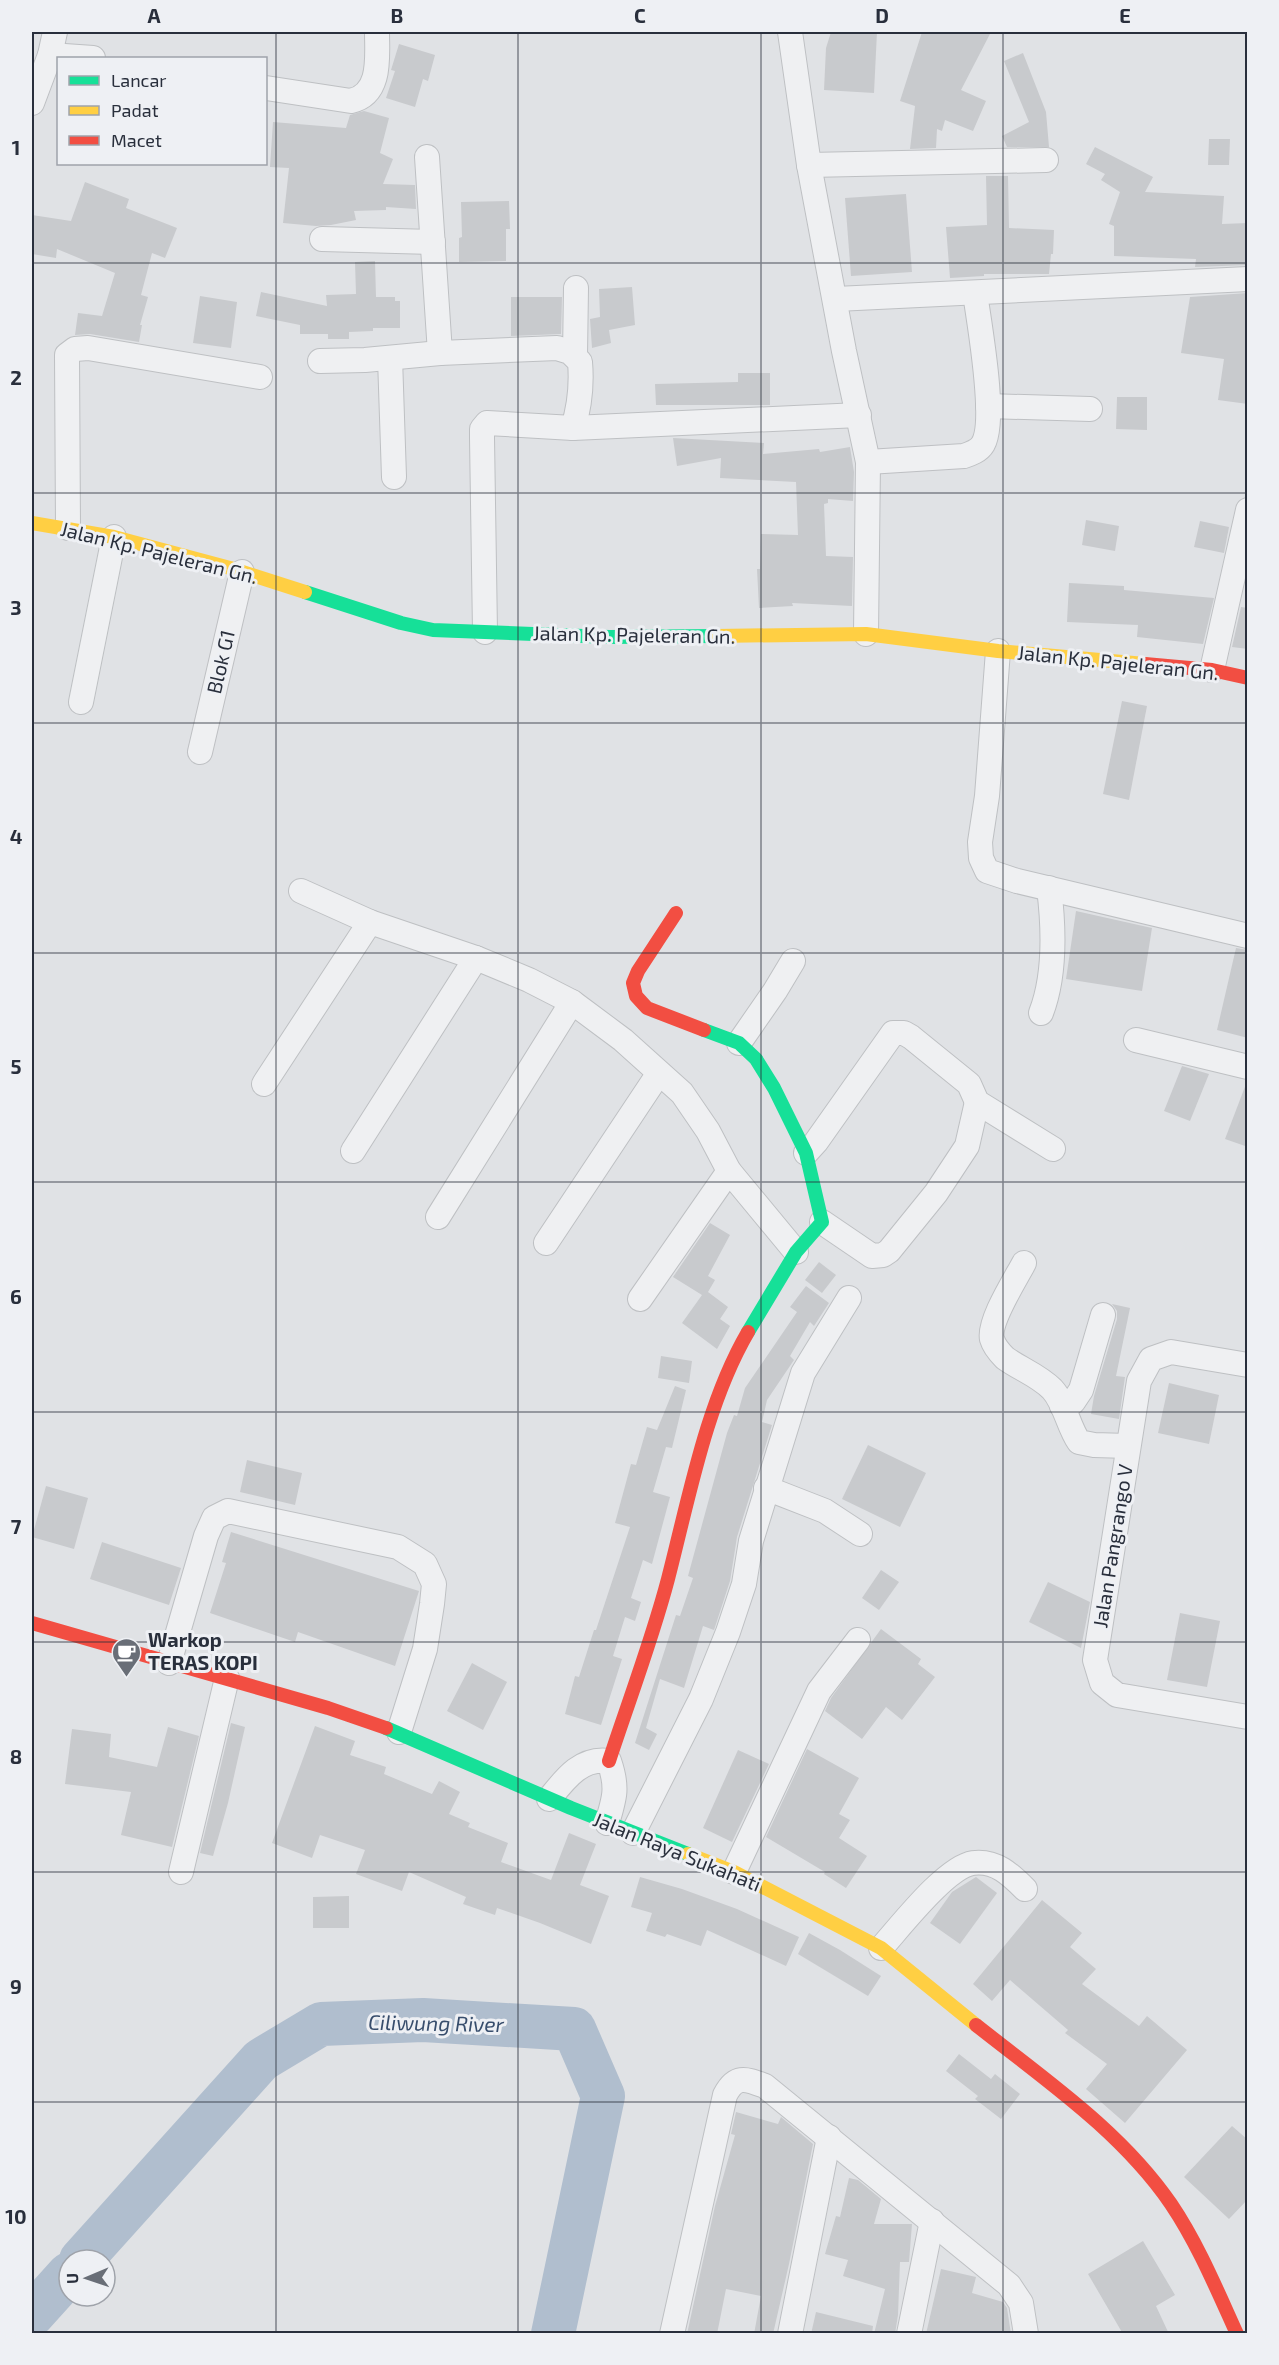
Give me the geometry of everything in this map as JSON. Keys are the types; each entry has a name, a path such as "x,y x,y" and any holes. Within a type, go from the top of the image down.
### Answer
{"street":[{"path":"267,88 351,101 360,99 372,87 377,65 377,32"},
{"path":"790,32 810,165 844,351 868,462 866,634"},
{"path":"32,103 52,43 90,57"},
{"path":"427,158 440,352"},
{"path":"810,165 1046,160"},
{"path":"322,239 433,242"},
{"path":"836,299 1248,279"},
{"path":"575,355 576,288"},
{"path":"868,462 964,456 974,452 983,444 988,427 988,406 975,293"},
{"path":"68,528 67,355 72,351 88,348 260,377"},
{"path":"320,361 440,352 557,348 575,355 580,362 579,410 573,428"},
{"path":"390,357 394,477"},
{"path":"988,406 1090,410"},
{"path":"485,632 484,425 487,423 573,428 859,415"},
{"path":"1212,670 1248,510"},
{"name":"Jalan Kp. Pajeleran Gn.","path":"32,523 114,537 242,572 401,623 433,630 630,638 866,634 998,651 1212,670 1248,678"},
{"path":"81,702 114,537"},
{"name":"Blok G1","path":"200,752 242,572"},
{"path":"998,651 987,796 980,842 981,858 987,871 1017,882 1248,936"},
{"path":"1041,1013 1050,977 1052,917 1049,888"},
{"path":"301,891 370,922 476,958 572,1002 622,1040 682,1093 708,1131 729,1171 796,1252"},
{"path":"676,913 638,972 633,983 636,996 647,1008 662,1015 739,1043 756,1059 774,1088 806,1153 822,1222 872,1256 883,1255 889,1251 936,1193 967,1146 977,1102"},
{"path":"264,1084 370,922"},
{"path":"353,1151 476,958"},
{"path":"739,1043 775,991 792,961"},
{"path":"438,1217 572,1002"},
{"path":"806,1153 893,1033 904,1033 912,1037 969,1083 977,1102 1053,1149"},
{"path":"1136,1041 1248,1067"},
{"path":"546,1243 659,1073"},
{"path":"640,1299 729,1171"},
{"path":"607,1823 615,1798 615,1779 609,1761 668,1582 698,1462 730,1362 796,1252 822,1222"},
{"path":"1024,1263 992,1327 992,1339 996,1347 1005,1358 1031,1372 1053,1390 1062,1406 1070,1429 1079,1442 1128,1446"},
{"path":"633,1833 701,1699 728,1632 744,1584 751,1541 766,1488 803,1373 849,1298"},
{"path":"1062,1406 1073,1402 1081,1390 1103,1315"},
{"name":"Jalan Pangrango V","path":"1248,1365 1171,1352 1151,1359 1139,1382 1095,1660 1102,1683 1117,1695 1248,1718"},
{"path":"766,1488 825,1511 861,1534"},
{"path":"169,1663 206,1536 214,1518 228,1511 398,1546 425,1564 434,1584 425,1649 399,1732"},
{"name":"Jalan Raya Sukahati","path":"32,1623 227,1678 399,1732 549,1799 734,1872 881,1948 1078,2106 1132,2155 1171,2204 1202,2259 1237,2334"},
{"path":"734,1872 819,1690 858,1640"},
{"path":"181,1872 227,1678"},
{"path":"549,1799 563,1781 584,1764 597,1760 609,1761"},
{"path":"881,1948 953,1871 972,1863 990,1864 1007,1871 1025,1889"},
{"path":"672,2334 724,2095 730,2085 738,2080 748,2079 765,2086 1009,2285 1021,2303 1026,2334"},
{"path":"790,2334 829,2137"},
{"path":"909,2334 932,2221"}],"building":[{"path":"831,32 877,32 874,93 824,90 826,48"},
{"path":"922,32 991,32 961,90 986,101 973,131 945,120 942,131 937,129 936,148 910,149 915,106 900,101"},
{"path":"399,44 435,55 428,81 423,79 415,107 386,98 395,71 391,70"},
{"path":"1023,53 1046,112 1049,147 1007,147 1002,136 1029,122 1004,61"},
{"path":"364,111 389,118 380,153 393,159 383,184 415,185 416,209 386,207 386,210 354,211 356,220 331,225 283,223 289,168 270,167 273,122 346,128 350,115"},
{"path":"1209,139 1230,139 1229,165 1208,165"},
{"path":"1095,147 1153,177 1145,192 1224,196 1222,224 1248,223 1248,265 1195,267 1196,259 1114,256 1114,226 1109,224 1120,192 1101,180 1105,174 1086,164"},
{"path":"986,176 1008,176 1009,228 1054,230 1049,274 984,274 984,276 950,278 946,227 987,225"},
{"path":"85,182 129,199 126,208 177,228 165,258 152,253 141,295 148,297 140,325 142,325 139,342 90,334 75,335 78,313 102,316 115,273 57,249 56,258 32,254 32,215 71,221"},
{"path":"906,194 912,272 851,276 845,198"},
{"path":"509,201 510,229 506,229 506,261 459,262 459,238 462,237 461,202"},
{"path":"375,261 376,297 395,297 395,301 400,301 400,328 373,328 373,331 349,332 349,339 328,339 328,334 300,334 300,325 256,316 261,292 327,306 326,295 356,294 355,262"},
{"path":"632,287 635,325 609,330 611,343 592,348 590,319 600,317 599,289"},
{"path":"1248,293 1245,355 1248,355 1248,404 1218,400 1224,359 1181,353 1190,297"},
{"path":"200,296 237,302 231,348 193,343"},
{"path":"511,297 562,297 561,334 511,336"},
{"path":"738,373 770,373 770,405 656,405 655,384 738,382"},
{"path":"1117,397 1147,397 1147,430 1116,429"},
{"path":"673,438 764,443 763,454 819,449 820,452 850,447 854,472 853,501 828,499 828,503 824,504 826,556 853,557 852,606 792,603 793,606 759,608 757,569 760,569 761,534 798,535 796,482 720,478 721,458 677,466"},
{"path":"1086,520 1119,526 1115,551 1082,545"},
{"path":"1200,521 1229,527 1224,553 1194,547"},
{"path":"1069,583 1124,586 1124,590 1214,598 1203,644 1137,637 1138,625 1067,622"},
{"path":"1241,607 1248,608 1248,649 1232,647"},
{"path":"1122,701 1147,706 1129,800 1103,794"},
{"path":"1076,911 1152,928 1142,991 1066,979"},
{"path":"1236,948 1248,950 1248,1038 1217,1030"},
{"path":"1182,1066 1209,1074 1190,1121 1164,1111"},
{"path":"1246,1084 1248,1085 1248,1147 1225,1139"},
{"path":"710,1223 730,1235 708,1276 715,1280 708,1292 728,1307 720,1319 730,1326 717,1349 682,1323 702,1295 673,1277"},
{"path":"819,1262 836,1275 822,1293 805,1280"},
{"path":"806,1286 829,1303 814,1326 810,1322 790,1356 794,1360 767,1400 762,1422 772,1425 737,1537 730,1581 714,1630 703,1626 684,1688 660,1679 646,1728 657,1734 649,1750 635,1743 676,1615 680,1616 693,1578 688,1576 727,1433 734,1415 737,1416 745,1388 797,1312 790,1307"},
{"path":"1112,1304 1130,1308 1116,1376 1125,1377 1119,1419 1091,1414 1094,1396 1117,1319 1117,1311"},
{"path":"661,1356 692,1361 689,1383 658,1378"},
{"path":"1169,1383 1219,1395 1209,1444 1158,1433"},
{"path":"675,1386 686,1390 672,1448 666,1447 653,1492 670,1497 652,1564 643,1560 631,1598 641,1602 635,1621 625,1617 613,1656 622,1659 601,1725 565,1714 575,1676 579,1677 630,1527 615,1523 631,1464 636,1465 647,1427 657,1430"},
{"path":"868,1445 926,1473 900,1527 842,1499"},
{"path":"247,1460 302,1473 295,1505 240,1492"},
{"path":"46,1486 88,1498 74,1549 32,1537"},
{"path":"231,1532 419,1591 395,1666 298,1632 295,1642 210,1613 226,1563 222,1562"},
{"path":"102,1542 181,1568 169,1605 90,1579"},
{"path":"881,1570 899,1582 879,1610 862,1598"},
{"path":"1048,1582 1090,1602 1081,1648 1029,1622"},
{"path":"1180,1613 1220,1621 1207,1687 1167,1680"},
{"path":"881,1629 921,1659 918,1664 935,1677 902,1720 886,1707 862,1739 825,1711 831,1698"},
{"path":"472,1663 507,1682 483,1730 447,1711"},
{"path":"231,1723 245,1727 213,1856 200,1853"},
{"path":"315,1726 355,1741 350,1755 386,1767 384,1774 432,1794 439,1781 460,1792 449,1814 470,1823 468,1827 508,1843 501,1862 551,1880 569,1833 596,1844 580,1885 609,1896 591,1944 497,1908 495,1915 463,1904 466,1897 409,1872 402,1891 356,1874 365,1850 320,1835 312,1858 272,1843"},
{"path":"168,1727 199,1736 172,1847 121,1835 131,1792 65,1784 72,1729 111,1734 109,1757 157,1767"},
{"path":"807,1749 859,1778 839,1814 850,1820 839,1838 867,1856 846,1888 824,1874 825,1872 766,1837"},
{"path":"738,1750 769,1764 732,1842 703,1828"},
{"path":"640,1877 737,1909 799,1937 786,1966 707,1930 701,1946 667,1934 665,1937 646,1931 652,1913 631,1907"},
{"path":"976,1877 997,1893 960,1944 930,1923 952,1892"},
{"path":"349,1896 349,1928 313,1928 313,1897"},
{"path":"1042,1900 1082,1933 1070,1947 1096,1969 1082,1984 1139,2026 1147,2016 1187,2050 1125,2123 1086,2089 1107,2064 1065,2033 1068,2030 1010,1980 992,2001 973,1984"},
{"path":"809,1933 881,1976 868,1996 798,1954"},
{"path":"959,2054 991,2079 995,2074 1020,2094 1001,2119 975,2099 978,2096 946,2071"},
{"path":"736,2112 778,2124 781,2117 813,2144 789,2264 773,2334 754,2334 761,2296 726,2289 717,2334 687,2334 715,2206 735,2135 731,2134"},
{"path":"1232,2126 1248,2140 1248,2199 1229,2219 1184,2177"},
{"path":"849,2178 858,2180 881,2199 874,2224 912,2224 909,2262 900,2262 895,2334 874,2334 885,2289 843,2276 848,2260 825,2254 836,2216 840,2217"},
{"path":"1143,2241 1175,2295 1156,2306 1169,2334 1123,2334 1088,2274"},
{"path":"941,2269 976,2277 972,2293 1003,2302 1007,2308 1011,2334 926,2334"},
{"path":"816,2312 873,2326 872,2334 811,2334"}],"waterway":[{"name":"Ciliwung River","path":"92,2248 261,2060 321,2024 423,2020 574,2029 603,2096 553,2334"},
{"name":"Ciliwung River","path":"32,2315 57,2287"}],"traffic: fast":[{"path":"305,592 401,623 433,630 609,637 716,636"},
{"path":"704,1030 739,1043 756,1059 774,1088 806,1153 822,1222 796,1252 748,1332"},
{"path":"386,1728 571,1808 688,1854"}],"traffic: slow":[{"path":"32,523 114,537 230,568 305,592"},
{"path":"716,636 866,634 998,651 1145,664"},
{"path":"688,1854 734,1872 881,1948 976,2025"}],"traffic: jam":[{"path":"1145,664 1212,670 1248,678"},
{"path":"676,913 638,971 633,983 636,996 647,1008 704,1030"},
{"path":"609,1761 662,1602 691,1484 710,1420 733,1360 748,1332"},
{"path":"32,1623 328,1708 386,1728"},
{"path":"976,2025 1080,2107 1129,2153 1151,2178 1171,2204 1190,2235 1237,2334"}],"place":[{"name":"Warkop TERAS KOPI","path":"127,1678"}]}
